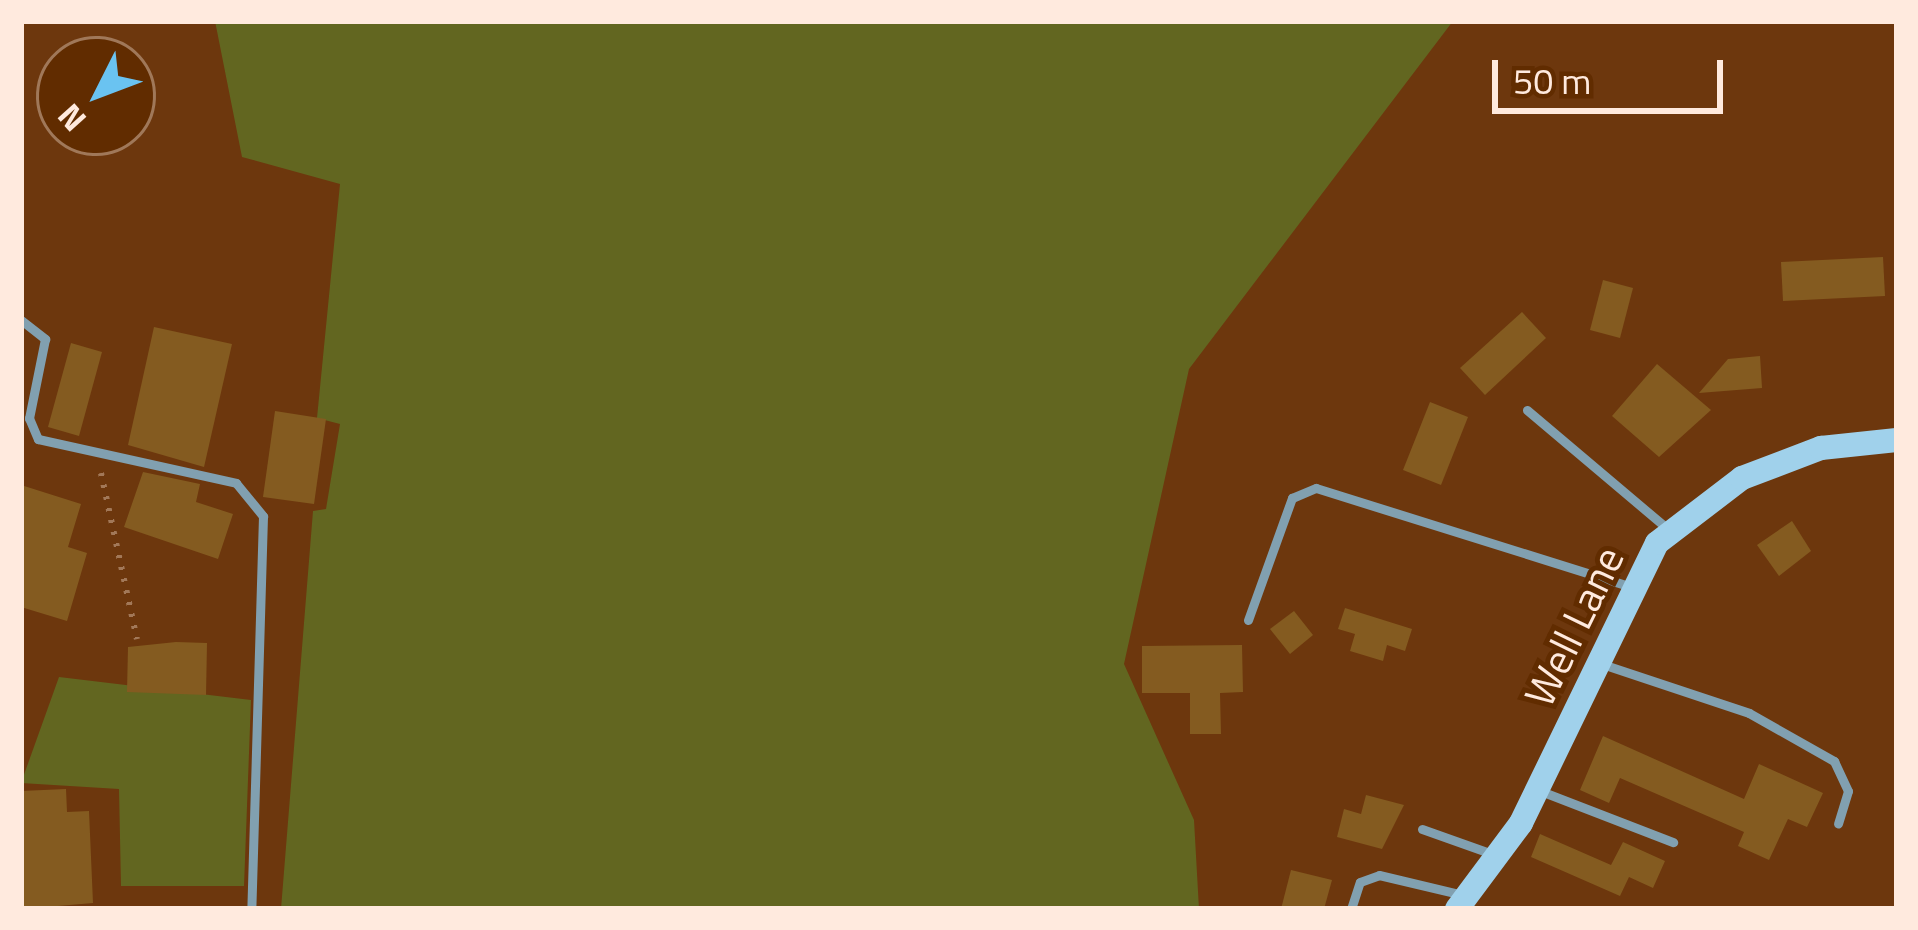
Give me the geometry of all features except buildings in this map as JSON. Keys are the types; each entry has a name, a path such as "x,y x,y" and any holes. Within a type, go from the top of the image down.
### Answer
{"street":[{"name":"Well Lane","path":"1462,903 1500,857 1538,790 1629,586 1669,530 1742,478 1821,448 1897,440"}],"lane":[{"path":"21,320 44,339 29,418 38,439 236,483 263,516 251,909"},
{"path":"1527,410 1669,530"},
{"path":"1248,620 1292,498 1316,488 1629,586"},
{"path":"1594,662 1749,712 1834,761 1848,791 1838,823"},
{"path":"1538,790 1673,842"},
{"path":"1422,829 1500,857"},
{"path":"1351,909 1360,882 1378,875 1462,903"}],"path":[{"path":"105,454 137,639"}],"green space":[{"path":"215,21 1453,21 1189,369 1124,664 1194,820 1199,909 281,909 313,511 326,509 340,424 317,418 340,184 242,157"},
{"path":"59,677 251,700 244,886 121,886 119,789 21,783"}]}
